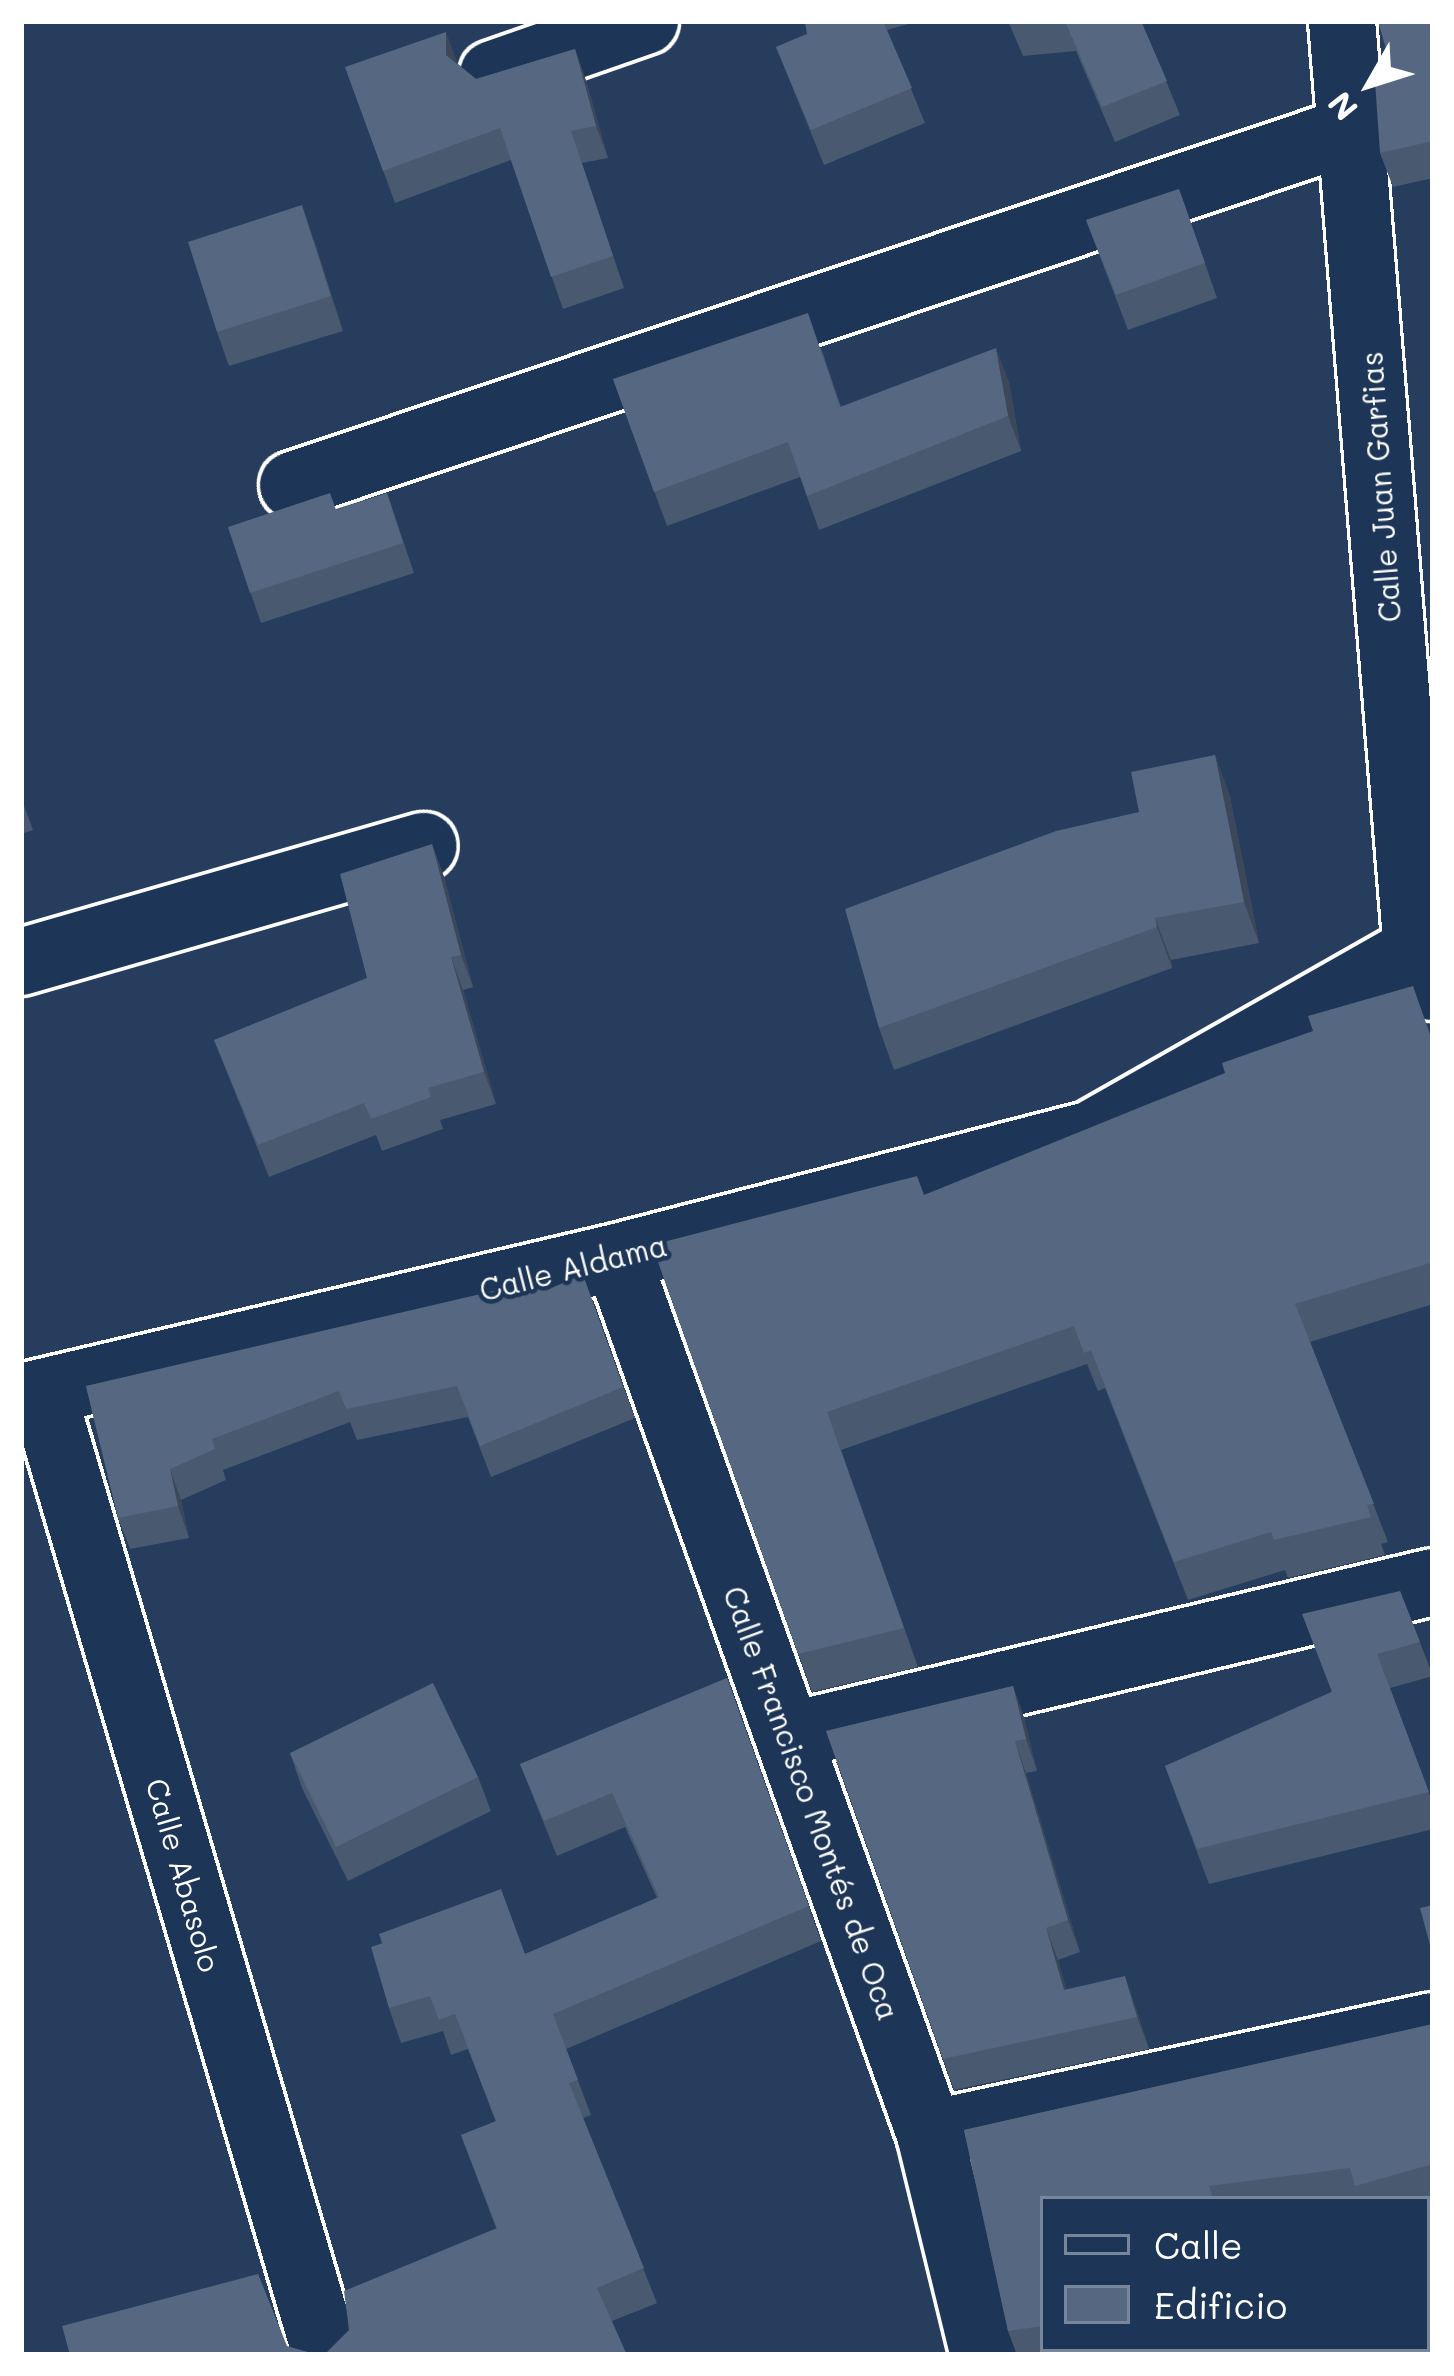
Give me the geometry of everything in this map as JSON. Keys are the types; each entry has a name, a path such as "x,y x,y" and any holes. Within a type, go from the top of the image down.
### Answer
{"street":[{"path":"493,74 645,21"},
{"name":"Calle Juan Garfias","path":"1342,21 1428,961"},
{"path":"293,485 1352,130"},
{"path":"21,962 424,846"},
{"name":"Calle Aldama","path":"32,1396 617,1257 1090,1135 1428,961"},
{"name":"Calle Francisco Montés de Oca","path":"617,1257 930,2134 983,2355"},
{"name":"Calle Abasolo","path":"32,1396 326,2355"},
{"path":"789,1736 1433,1582"},
{"path":"930,2134 1433,2026"}],"building":[{"path":"805,21 883,21 912,88 811,130 776,47 807,34"},
{"path":"1065,21 1141,21 1167,81 1102,107"},
{"path":"1378,21 1433,21 1433,141 1380,153 1374,67 1390,63"},
{"path":"446,32 446,55 476,79 575,49 596,126 571,131 613,256 551,277 500,128 383,171 345,67"},
{"path":"1179,189 1205,263 1116,295 1086,220"},
{"path":"302,205 331,296 217,332 188,242"},
{"path":"808,313 840,407 996,348 1008,416 807,496 788,442 654,492 613,379"},
{"path":"330,493 336,510 387,493 403,543 250,593 228,527"},
{"path":"1215,755 1244,902 1155,918 1157,927 879,1028 845,909 1056,831 1139,812 1131,772"},
{"path":"432,844 461,955 451,957 484,1072 428,1088 431,1097 371,1119 364,1103 258,1145 214,1040 367,978 340,874"},
{"path":"1413,986 1433,1043 1433,1262 1295,1304 1374,1504 1367,1505 1371,1517 1274,1540 1271,1532 1174,1562 1091,1350 1084,1353 1074,1326 827,1412 904,1628 798,1654 652,1245 917,1176 924,1195 1225,1073 1222,1063 1313,1031 1308,1016"},
{"path":"583,1275 623,1387 480,1446 457,1386 346,1409 339,1391 212,1439 215,1449 170,1469 178,1506 118,1518 86,1386 545,1279 549,1289"},
{"path":"1400,1591 1420,1642 1377,1654 1429,1792 1197,1849 1165,1766 1332,1692 1302,1614"},
{"path":"727,1678 809,1906 553,2014 578,2080 569,2083 644,2268 597,2288 627,2355 324,2355 349,2330 344,2291 497,2228 461,2135 496,2121 455,2014 439,2020 430,1996 389,2008 371,1947 383,1943 379,1934 501,1889 525,1954 659,1897 612,1793 544,1821 520,1764"},
{"path":"433,1683 478,1777 336,1847 290,1753"},
{"path":"1013,1686 1026,1739 1015,1741 1068,1920 1046,1928 1064,1990 1125,1976 1137,2017 943,2059 826,1731"},
{"path":"1433,1905 1433,1956 1420,1908"},
{"path":"1433,2024 1433,2164 1355,2186 1350,2168 1209,2186 1212,2196 1040,2196 1040,2326 1008,2331 964,2130"},
{"path":"258,2274 287,2346 318,2355 70,2355 62,2326"},
{"path":"1430,2290 1433,2355 1275,2355 1430,2352"}]}
